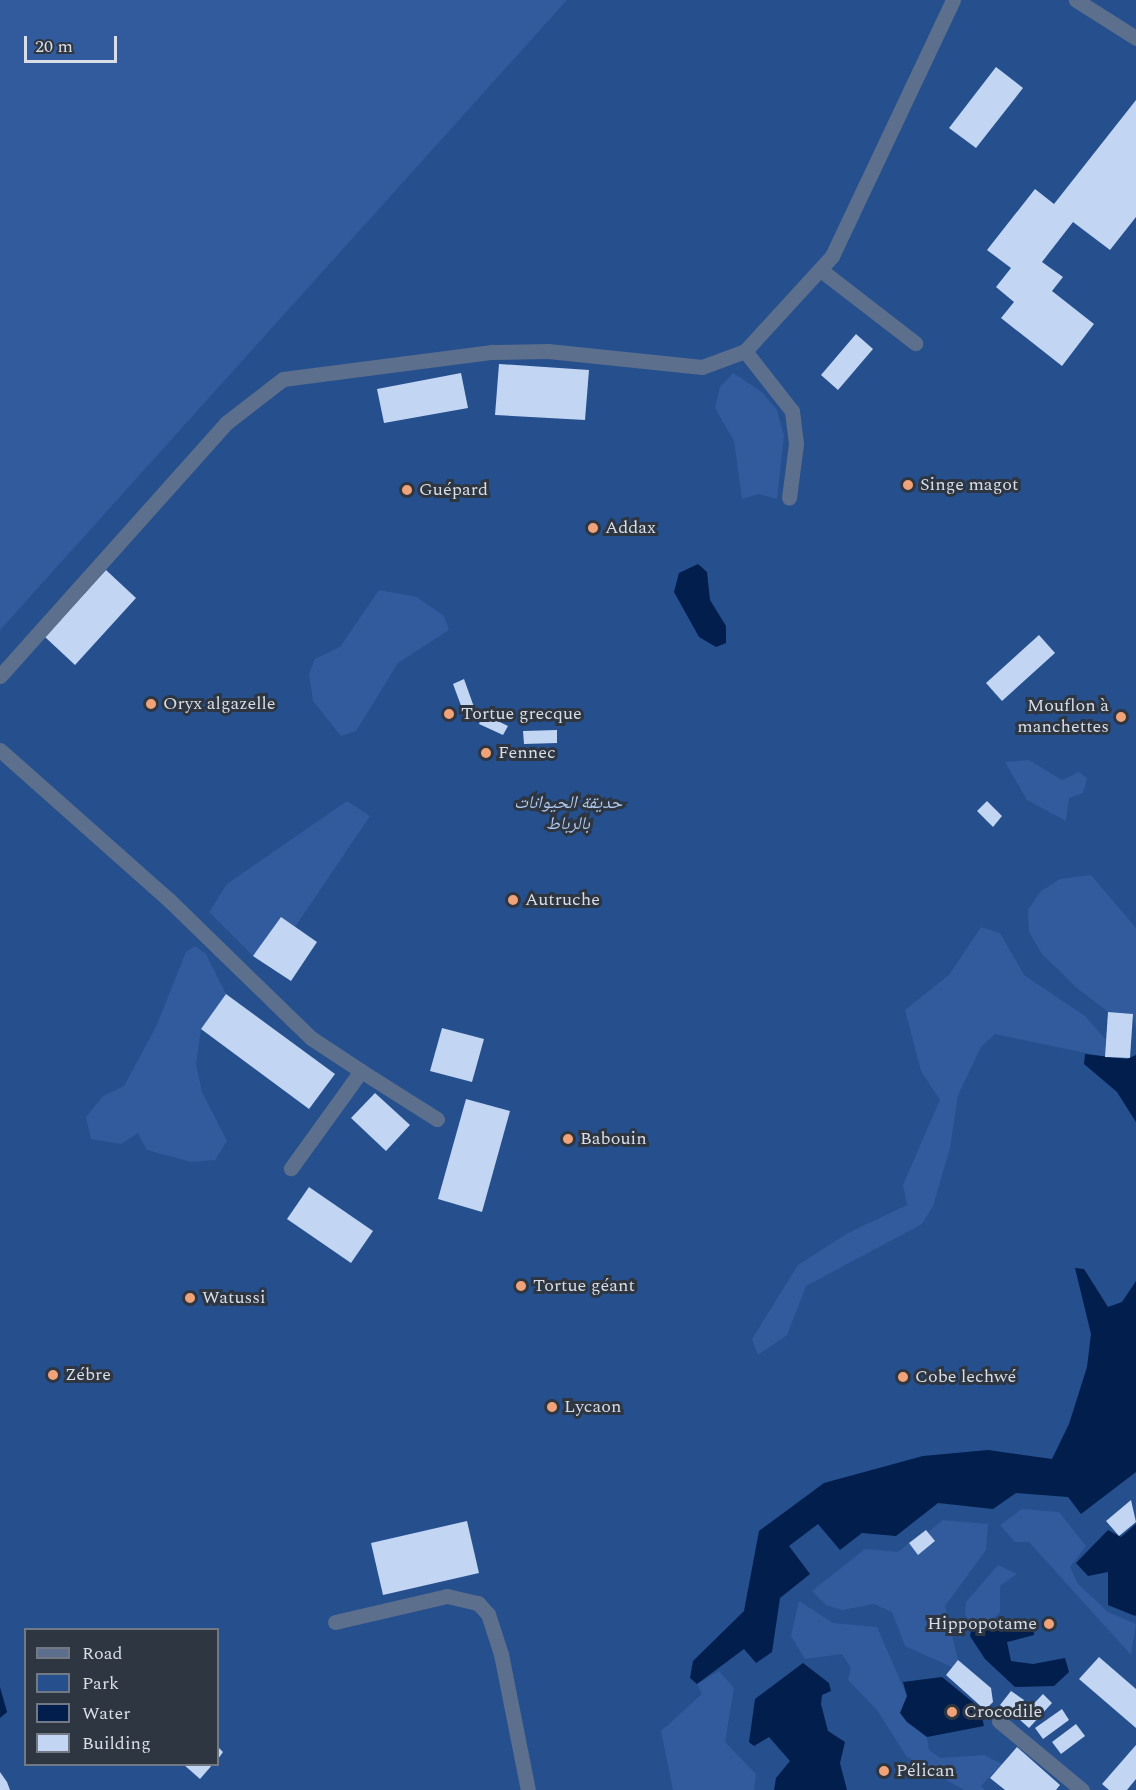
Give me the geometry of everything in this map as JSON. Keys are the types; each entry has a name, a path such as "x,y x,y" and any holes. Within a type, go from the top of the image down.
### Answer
{"lane":[{"path":"0,675 226,423 283,379 492,352 548,351 702,367 745,351 822,271 850,222 953,0"},
{"path":"1076,0 1136,38"},
{"path":"822,271 915,343"},
{"path":"745,351 792,411 796,444 789,498"},
{"path":"0,750 168,899 312,1038 437,1119"},
{"path":"291,1168 361,1071"},
{"path":"335,1622 447,1596 478,1603 488,1614 501,1654 528,1790"},
{"path":"999,1721 1082,1790"}],"green space":[{"name":"حديقة الحيوانات بالرباط","path":"0,0 1136,0 1136,1790 0,1790"}],"shaded area":[{"path":"0,0 567,0 0,630"},
{"path":"733,373 762,392 777,410 784,436 777,499 759,494 742,499 734,441 715,408 720,387"},
{"path":"379,590 417,597 444,616 449,630 398,663 356,731 341,736 313,701 309,674 315,659 340,647"},
{"path":"1029,760 1062,780 1079,772 1087,778 1083,793 1069,798 1066,821 1027,800 1005,762"},
{"path":"347,801 370,816 295,927 281,917 253,956 209,912 227,884"},
{"path":"1091,875 1136,928 1136,1030 1133,1014 1108,1012 1076,987 1042,954 1029,932 1028,910 1040,892 1060,879"},
{"path":"981,927 1000,933 1024,975 1085,1016 1106,1040 1105,1057 995,1034 981,1047 958,1095 950,1148 933,1206 922,1224 806,1286 787,1335 758,1355 752,1339 798,1265 848,1233 907,1205 903,1185 940,1100 921,1071 905,1010 949,975"},
{"path":"195,946 206,954 226,994 201,1029 196,1064 202,1092 227,1141 215,1160 191,1162 147,1150 138,1133 121,1144 91,1139 86,1117 103,1096 124,1086 156,1027 186,952"},
{"path":"1022,1509 1059,1512 1086,1546 1070,1567 1078,1584 1108,1612 1136,1624 1131,1655 1029,1542 1015,1542 1000,1525"},
{"path":"943,1520 988,1524 986,1550 945,1606 958,1660 952,1667 905,1646 892,1612 874,1604 842,1610 826,1605 812,1591 865,1549 898,1552 909,1543 918,1554 935,1542 928,1532"},
{"path":"998,1565 1017,1574 1000,1586 1000,1612 991,1621 972,1626 965,1615 966,1602"},
{"path":"799,1601 833,1623 877,1627 907,1696 900,1713 927,1737 929,1750 940,1758 984,1755 1002,1764 981,1786 985,1790 964,1790 907,1757 877,1710 848,1680 851,1668 842,1654 805,1659 791,1636"},
{"path":"719,1671 734,1688 725,1742 756,1774 754,1790 673,1790 661,1731 702,1694 697,1684"}],"water":[{"path":"698,564 707,572 710,600 726,626 726,643 716,647 699,637 674,592 679,573"},
{"path":"1085,1054 1127,1059 1136,1055 1136,1122 1117,1092 1084,1064"},
{"path":"1075,1268 1084,1269 1108,1307 1122,1302 1136,1281 1136,1472 1081,1514 1068,1497 1016,1493 993,1509 938,1503 896,1536 862,1533 840,1550 818,1524 789,1546 810,1574 780,1598 772,1652 756,1663 744,1649 697,1684 690,1678 693,1661 744,1611 759,1531 824,1483 923,1456 988,1450 1052,1459 1069,1424 1087,1367 1091,1334"},
{"path":"1136,1524 1135,1616 1108,1605 1108,1572 1088,1576 1076,1563 1108,1530 1121,1537"},
{"path":"991,1621 1034,1623 1034,1635 1007,1642 1011,1661 1033,1664 1065,1658 1069,1672 1054,1686 1015,1687 985,1659 970,1636 972,1626"},
{"path":"803,1663 829,1683 831,1691 822,1695 821,1704 828,1731 845,1742 840,1763 847,1790 774,1790 776,1778 790,1761 769,1737 754,1746 749,1742 755,1699"},
{"path":"942,1677 980,1708 984,1726 927,1737 907,1722 900,1713 907,1696 903,1682"},
{"path":"0,1687 7,1712 0,1718"}],"building":[{"path":"996,67 1023,88 976,148 949,128"},
{"path":"1136,100 1136,217 1110,250 1073,222 1042,262 1063,277 1052,291 1094,324 1062,366 1001,318 1014,302 996,287 1011,268 987,250 1035,189 1054,204"},
{"path":"856,334 873,349 838,390 821,375"},
{"path":"499,364 589,370 585,420 495,415"},
{"path":"461,373 468,408 384,423 377,389"},
{"path":"106,570 136,598 75,665 45,637"},
{"path":"1039,635 1055,653 1002,701 986,683"},
{"path":"464,679 474,707 463,711 453,684"},
{"path":"483,714 508,726 503,735 479,724"},
{"path":"557,730 557,743 524,744 523,731"},
{"path":"987,801 1002,816 993,827 977,811"},
{"path":"281,917 317,942 291,981 253,956"},
{"path":"226,994 335,1074 309,1109 201,1029"},
{"path":"1108,1012 1133,1014 1130,1058 1105,1057"},
{"path":"442,1028 484,1039 472,1082 430,1071"},
{"path":"375,1093 410,1125 386,1151 351,1118"},
{"path":"466,1099 510,1111 482,1212 438,1199"},
{"path":"309,1187 373,1231 351,1263 287,1219"},
{"path":"1131,1500 1136,1522 1119,1536 1106,1521"},
{"path":"467,1521 479,1573 383,1595 371,1543"},
{"path":"926,1530 935,1541 918,1555 909,1543"},
{"path":"1099,1657 1136,1689 1136,1728 1079,1679"},
{"path":"958,1660 991,1688 993,1702 985,1710 946,1675"},
{"path":"1011,1691 1024,1700 1014,1715 1000,1705"},
{"path":"1043,1694 1052,1703 1029,1728 1019,1719"},
{"path":"1062,1709 1069,1720 1043,1739 1035,1728"},
{"path":"1076,1724 1085,1736 1061,1754 1052,1742"},
{"path":"1136,1745 1136,1779 1127,1790 1109,1790 1102,1784"},
{"path":"1017,1747 1060,1785 1056,1790 1005,1790 990,1778"},
{"path":"185,1766 211,1766 200,1779"},
{"path":"0,1772 7,1782 10,1790 0,1790"}],"place":[{"name":"Singe magot","path":"908,485"},
{"name":"Guépard","path":"407,490"},
{"name":"Addax","path":"593,528"},
{"name":"Oryx algazelle","path":"151,704"},
{"name":"Tortue grecque","path":"449,714"},
{"name":"Mouflon à manchettes","path":"1121,717"},
{"name":"Fennec","path":"486,753"},
{"name":"Autruche","path":"513,900"},
{"name":"Babouin","path":"568,1139"},
{"name":"Tortue géant","path":"521,1286"},
{"name":"Watussi","path":"190,1298"},
{"name":"Zébre","path":"53,1375"},
{"name":"Cobe lechwé","path":"903,1377"},
{"name":"Lycaon","path":"552,1407"},
{"name":"Hippopotame","path":"1049,1624"},
{"name":"Crocodile","path":"952,1712"},
{"name":"Pélican","path":"884,1771"}]}
